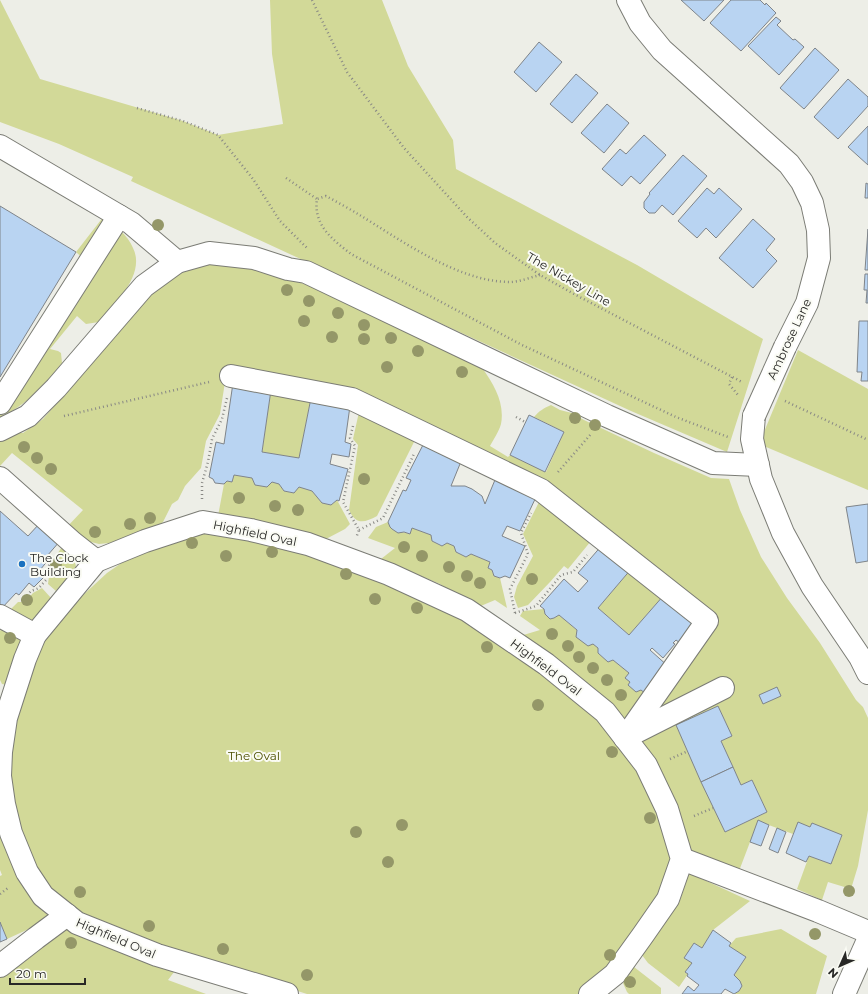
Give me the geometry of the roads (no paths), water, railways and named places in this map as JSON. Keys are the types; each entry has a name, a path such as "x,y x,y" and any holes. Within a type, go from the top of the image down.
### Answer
{"street":[{"name":"Ambrose Lane","path":"628,0 640,23 662,50 789,164 802,182 812,203 818,230 819,258 807,303 785,347 754,416 752,439 761,479 783,533 812,586 860,657 868,673"},
{"path":"0,146 132,223 177,262"},
{"path":"0,403 119,216"},
{"path":"0,430 28,416 58,385 144,286 177,262 209,253 254,258 288,269 306,272 608,416 713,463 758,465"},
{"path":"231,376 352,399 542,490 707,621 625,738"},
{"path":"0,478 73,543 96,561"},
{"name":"Highfield Oval","path":"287,994 157,955 77,923 43,896 27,872 11,833 4,804 0,776 0,753 6,718 25,659 35,635 96,561 144,541 202,522 251,530 308,544 389,574 467,610 546,664 605,712 646,765 667,809 682,859"},
{"path":"0,616 35,635"},
{"path":"625,738 723,688"},
{"path":"590,994 615,974 643,936 668,899 682,859 818,911 868,932"},
{"path":"0,966 67,915"},
{"path":"844,994 868,940"}],"place":[{"name":"The Clock Building","path":"22,564"}],"park label":[{"name":"The Oval","path":"254,755"}]}
